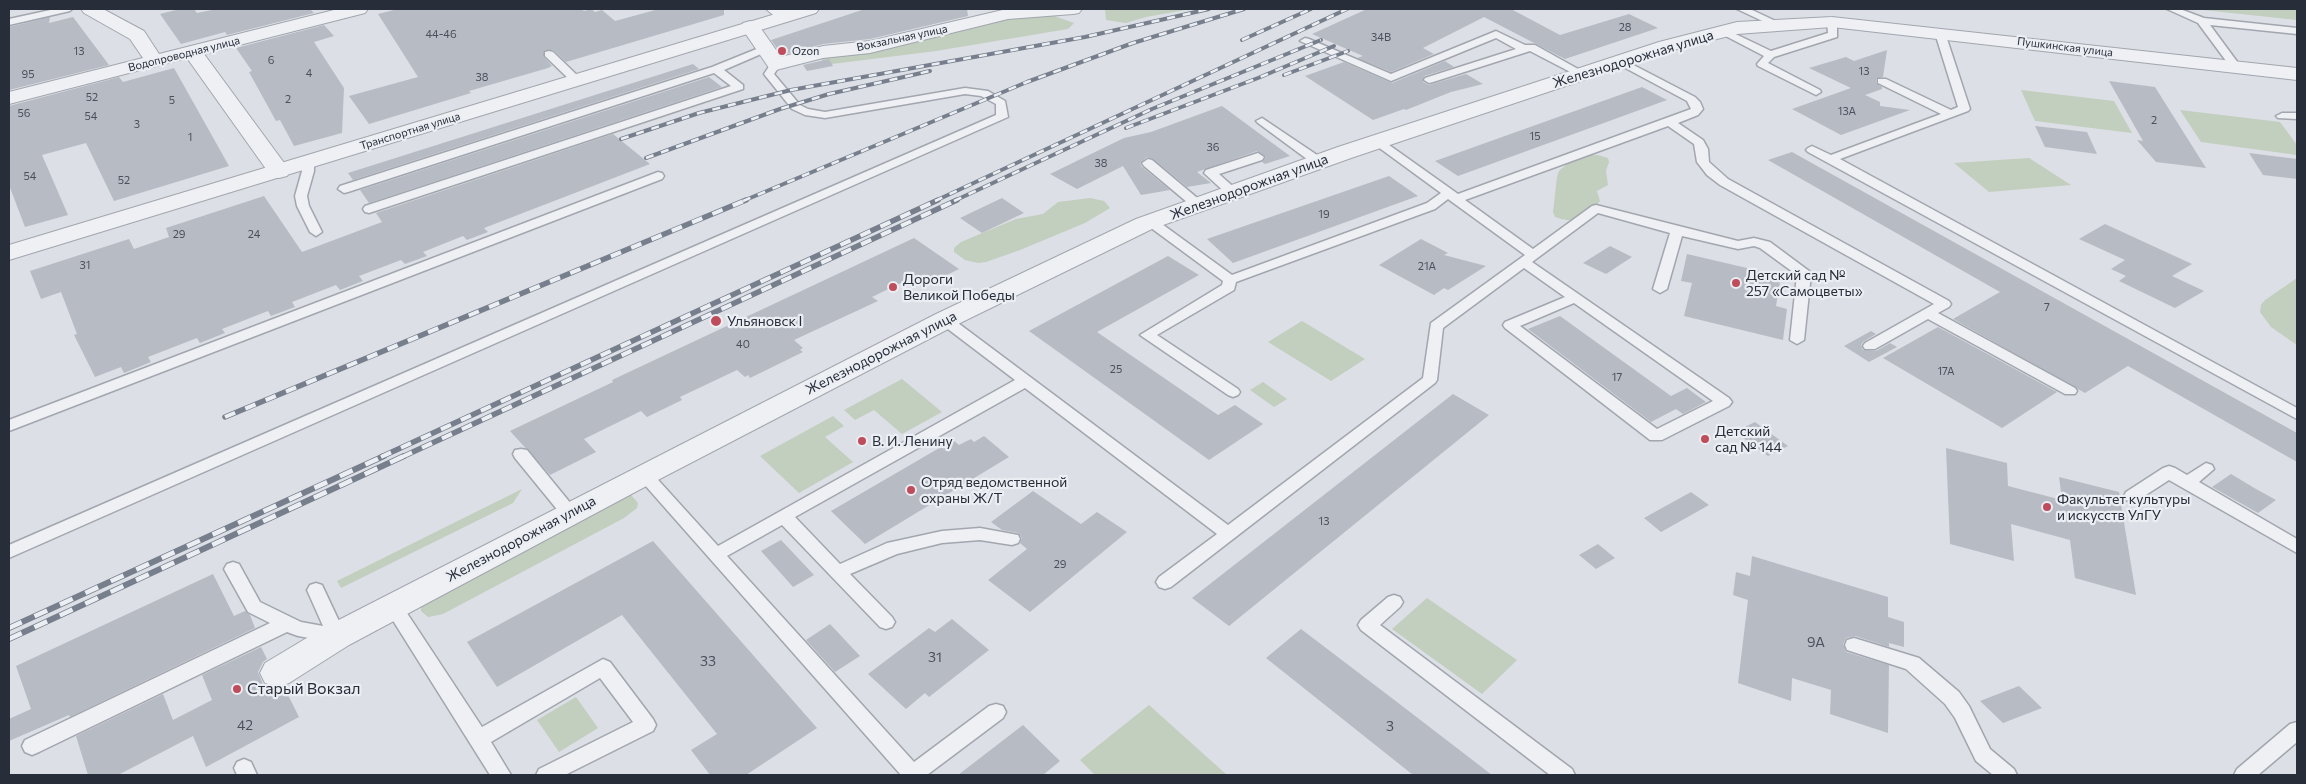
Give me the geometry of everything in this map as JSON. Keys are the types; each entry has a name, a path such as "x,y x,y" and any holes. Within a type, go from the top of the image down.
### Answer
{"street":[{"path":"90,9 137,36 154,61"},
{"name":"Водопроводная улица","path":"9,98 193,53 359,9"},
{"name":"Транспортная улица","path":"9,253 750,27 780,12 810,9"},
{"name":"Вокзальная улица","path":"776,64 824,52 870,47 1008,14 1073,9"},
{"name":"Пушкинская улица","path":"1832,22 1874,17 1940,33 2297,74"},
{"name":"Железнодорожная улица","path":"277,673 337,636 644,475 945,320 1151,222 1378,142 1582,74 1721,31 1777,24 1832,22"},
{"path":"750,27 776,64"},
{"path":"193,53 279,171"}],"lane":[{"path":"9,22 66,9"},
{"path":"1742,9 1777,24"},
{"path":"2172,9 2202,21 2297,31"},
{"path":"2202,21 2236,67"},
{"path":"1816,92 1762,64 1770,55 1833,35 1832,22"},
{"path":"1721,31 1770,55"},
{"path":"1830,159 1964,109 1940,33"},
{"path":"1305,41 1391,78 1496,34 1524,49"},
{"path":"1430,80 1531,47 1582,74"},
{"path":"344,189 716,69 764,49"},
{"path":"549,54 576,80"},
{"path":"1230,280 1430,206 1452,196 1670,122 1694,113 1697,109 1696,104 1620,62"},
{"path":"9,552 1002,117 1002,103 984,92 965,91 825,115 805,112 796,107 769,74 776,64"},
{"path":"369,209 739,87 716,69"},
{"path":"1882,81 1950,114"},
{"path":"2282,116 2297,116"},
{"path":"1262,121 1319,162"},
{"path":"1670,122 1700,142 1703,162 1711,172 1724,182 1944,304 1870,346"},
{"path":"1378,142 1452,196 1575,298 1724,402 1656,436 1510,325 1575,298"},
{"path":"1812,150 2297,414"},
{"path":"1233,193 1210,173 1258,157"},
{"path":"308,162 308,171 301,196 303,206 316,232"},
{"path":"1148,164 1198,205"},
{"path":"9,426 658,176"},
{"path":"1166,582 1430,380 1436,326 1596,209 1738,245 1754,242 1765,244 1804,274 1797,340"},
{"path":"1151,222 1230,280"},
{"path":"1660,289 1677,231"},
{"path":"1230,280 1229,287 1147,335 1232,392"},
{"path":"1928,313 2070,391"},
{"path":"945,320 1228,534"},
{"path":"714,555 1025,381"},
{"path":"521,454 570,514"},
{"path":"2188,483 2206,469"},
{"path":"2132,496 2169,472 2297,546"},
{"path":"644,475 913,775 996,712"},
{"path":"784,516 886,622"},
{"path":"838,572 893,548 942,537 980,534 1012,539"},
{"path":"233,569 254,607 298,629 337,636"},
{"path":"316,590 337,636"},
{"path":"1394,602 1367,625 1565,775"},
{"path":"393,606 501,775"},
{"path":"32,746 288,623"},
{"path":"1854,645 1912,663 1952,698 1962,712 1983,755 2007,775"},
{"path":"479,739 604,667 646,725 546,775"},
{"path":"2244,775 2297,730"}],"green space":[{"path":"1105,9 1191,9 1146,17 1126,23 1106,20"},
{"path":"2194,9 2297,9 2297,20"},
{"path":"1046,13 1074,23 1068,29 936,51 824,65 821,58 1009,15"},
{"path":"2021,90 2114,101 2132,133 2035,121"},
{"path":"2180,110 2280,122 2297,145 2297,155 2201,142"},
{"path":"1587,155 1598,155 1608,158 1609,162 1606,171 1608,185 1597,191 1600,201 1593,210 1573,221 1555,217 1553,212 1559,171 1568,163"},
{"path":"2029,158 2071,185 1989,192 1954,163"},
{"path":"1090,198 1104,201 1110,208 1085,223 1020,250 978,263 965,260 954,252 954,248 961,242 1016,219 1043,214 1058,202"},
{"path":"2297,278 2297,345 2271,327 2260,312 2261,305 2265,300"},
{"path":"1302,321 1365,359 1331,381 1268,342"},
{"path":"902,379 942,412 902,434 874,410 855,420 844,410"},
{"path":"1263,382 1287,399 1274,407 1250,390"},
{"path":"833,416 844,426 825,437 853,462 799,493 760,456"},
{"path":"522,489 513,503 341,588 337,581"},
{"path":"622,495 631,495 638,503 637,508 624,518 443,614 428,617 421,611 421,606"},
{"path":"1427,598 1517,660 1482,694 1392,629"},
{"path":"576,697 598,728 559,752 537,720"},
{"path":"1149,705 1227,775 1095,775 1080,760"}],"building":[{"path":"180,9 194,9 197,13 217,9 310,9 314,13 227,35 225,32 181,44 160,14"},
{"path":"398,9 581,9 584,11 591,9 595,12 602,10 615,21 659,9 724,9 724,15 566,62 553,50 545,50 544,57 552,66 548,68 469,91 471,93 369,124 349,96 418,77 378,14"},
{"path":"865,9 967,9 968,16 870,39 823,44 782,55 771,40"},
{"path":"1367,9 1511,9 1560,35 1629,14 1658,28 1565,59 1484,17 1423,48 1434,54 1391,72 1357,58 1363,56 1312,34"},
{"path":"50,17 49,23 73,17 109,65 9,90 9,27"},
{"path":"324,25 334,36 314,42 344,88 342,133 294,146 280,120 276,121 249,72 252,71 236,48"},
{"path":"1887,50 1883,77 1876,79 1876,83 1882,89 1865,95 1880,102 1880,106 1910,110 1841,135 1792,109 1851,88 1809,68 1846,57 1854,61"},
{"path":"829,59 833,66 807,71 803,65"},
{"path":"1445,61 1454,67 1424,76 1423,82 1429,85 1466,74 1483,84 1451,92 1406,110 1404,109 1373,120 1305,76 1344,62 1392,83"},
{"path":"693,64 699,69 353,180 348,173"},
{"path":"174,68 229,166 114,201 86,143 42,155 68,215 25,227 9,185 9,106 119,77 123,82"},
{"path":"709,77 722,87 369,203 360,190"},
{"path":"2109,81 2155,87 2206,168 2156,162 2137,140 2143,141"},
{"path":"1642,87 1667,100 1458,176 1435,161"},
{"path":"1222,106 1290,156 1265,164 1262,162 1266,157 1257,151 1197,172 1211,183 1187,187 1153,159 1147,157 1140,163 1142,167 1170,190 1141,195 1123,166 1077,189 1050,174 1124,138 1151,132"},
{"path":"2035,126 2087,132 2097,154 2045,147"},
{"path":"613,134 650,164 484,228 488,232 467,240 463,236 423,252 427,256 405,264 401,260 359,276 363,281 340,290 336,285 292,302 295,307 271,316 268,311 222,329 225,333 200,343 197,338 148,357 151,362 124,373 121,367 95,377 74,335 77,334 61,292 41,299 30,271 129,239 134,249 169,237 166,228 264,196 302,252 382,222 376,213"},
{"path":"1792,152 2297,433 2297,462 2128,366 2085,393 1953,319 2000,292 1768,160"},
{"path":"2249,153 2297,159 2297,179 2263,175"},
{"path":"1389,176 1418,196 1233,263 1207,239"},
{"path":"1002,198 1024,213 982,233 960,218"},
{"path":"2105,224 2192,264 2172,276 2204,291 2175,308 2119,281 2126,276 2111,269 2125,260 2079,239"},
{"path":"914,238 959,269 925,286 913,277 872,297 878,301 794,340 803,348 800,350 803,352 750,378 748,375 745,377 737,370 680,397 682,400 647,417 641,411 584,439 596,452 550,475 510,431 613,382 612,380"},
{"path":"1421,239 1448,253 1444,255 1486,266 1448,290 1444,288 1434,295 1379,265"},
{"path":"1610,246 1632,257 1606,274 1583,263"},
{"path":"1687,254 1781,276 1776,306 1787,309 1783,340 1684,316 1692,283 1681,281"},
{"path":"1168,256 1199,275 1097,332 1218,415 1235,405 1263,424 1209,460 1029,331"},
{"path":"1560,316 1671,396 1687,388 1706,402 1683,414 1676,409 1651,422 1528,329"},
{"path":"1938,327 2057,392 2002,428 1883,358"},
{"path":"1871,331 1876,334 1863,342 1861,345 1863,350 1876,351 1890,343 1897,347 1869,362 1844,346"},
{"path":"1453,394 1489,415 1229,626 1192,598"},
{"path":"1755,422 1788,446 1768,456 1735,432"},
{"name":"Отряд ведомственной охраны Ж/Т","path":"984,436 1009,457 865,544 831,511 953,440 959,445 971,439 974,442"},
{"path":"1946,448 2007,463 2008,486 2062,500 2059,477 2119,492 2136,595 2075,578 2070,540 2011,524 2014,561 1950,544"},
{"path":"2231,474 2276,500 2258,513 2212,487"},
{"path":"1033,491 1081,524 1097,512 1127,532 1030,612 988,580 1027,549 1020,543 1022,538 1018,533 1002,530 991,522"},
{"path":"1691,492 1709,505 1661,532 1644,518"},
{"path":"781,540 814,575 793,587 761,551"},
{"path":"653,541 817,728 746,775 710,775 691,750 717,734 622,615 497,687 467,642"},
{"path":"1598,544 1615,558 1596,569 1579,555"},
{"path":"1752,556 1888,597 1888,617 1904,622 1904,647 1889,643 1889,647 1855,636 1846,638 1843,644 1846,652 1889,665 1888,733 1830,714 1831,690 1792,678 1791,701 1738,683 1748,600 1733,595 1736,572 1750,576"},
{"path":"213,574 234,616 245,611 250,615 255,628 70,717 69,715 9,741 9,719 31,709 16,666"},
{"path":"952,619 989,650 929,697 925,693 906,709 868,674 929,628 935,632"},
{"path":"830,624 860,656 835,672 806,640"},
{"path":"1301,629 1492,775 1413,775 1266,658"},
{"path":"261,647 267,659 263,662 258,672 263,684 276,689 284,687 299,717 206,767 193,736 118,775 88,775 76,736 163,694 173,720 212,700 202,675"},
{"path":"2019,686 2042,708 2003,723 1980,701"},
{"path":"1023,725 1060,761 1043,775 958,775"}],"railway":[{"path":"621,139 699,113 791,90 1085,37 1209,9"},
{"path":"743,201 1027,82 1133,43 1244,9"},
{"path":"1242,40 1311,9"},
{"path":"935,201 1347,9"},
{"path":"954,201 1152,109 1321,40"},
{"path":"1126,128 1258,78 1334,46"},
{"path":"1284,75 1348,51"},
{"path":"646,158 780,109 829,94 930,71"},
{"path":"225,417 746,200"},
{"path":"381,457 938,200"},
{"path":"402,457 957,200"},
{"path":"9,628 384,456"},
{"path":"9,639 404,456"}],"place":[{"name":"Ozon","path":"782,51"},
{"name":"Детский сад № 257 «Самоцветы»","path":"1736,283"},
{"name":"Дороги Великой Победы","path":"893,287"},
{"name":"Ульяновск I","path":"716,321"},
{"name":"Детский сад № 144","path":"1705,439"},
{"name":"В. И. Ленину","path":"862,441"},
{"name":"Отряд ведомственной охраны Ж/Т","path":"911,490"},
{"name":"Факультет культуры и искусств УлГУ","path":"2047,507"},
{"name":"Старый Вокзал","path":"237,689"}]}
